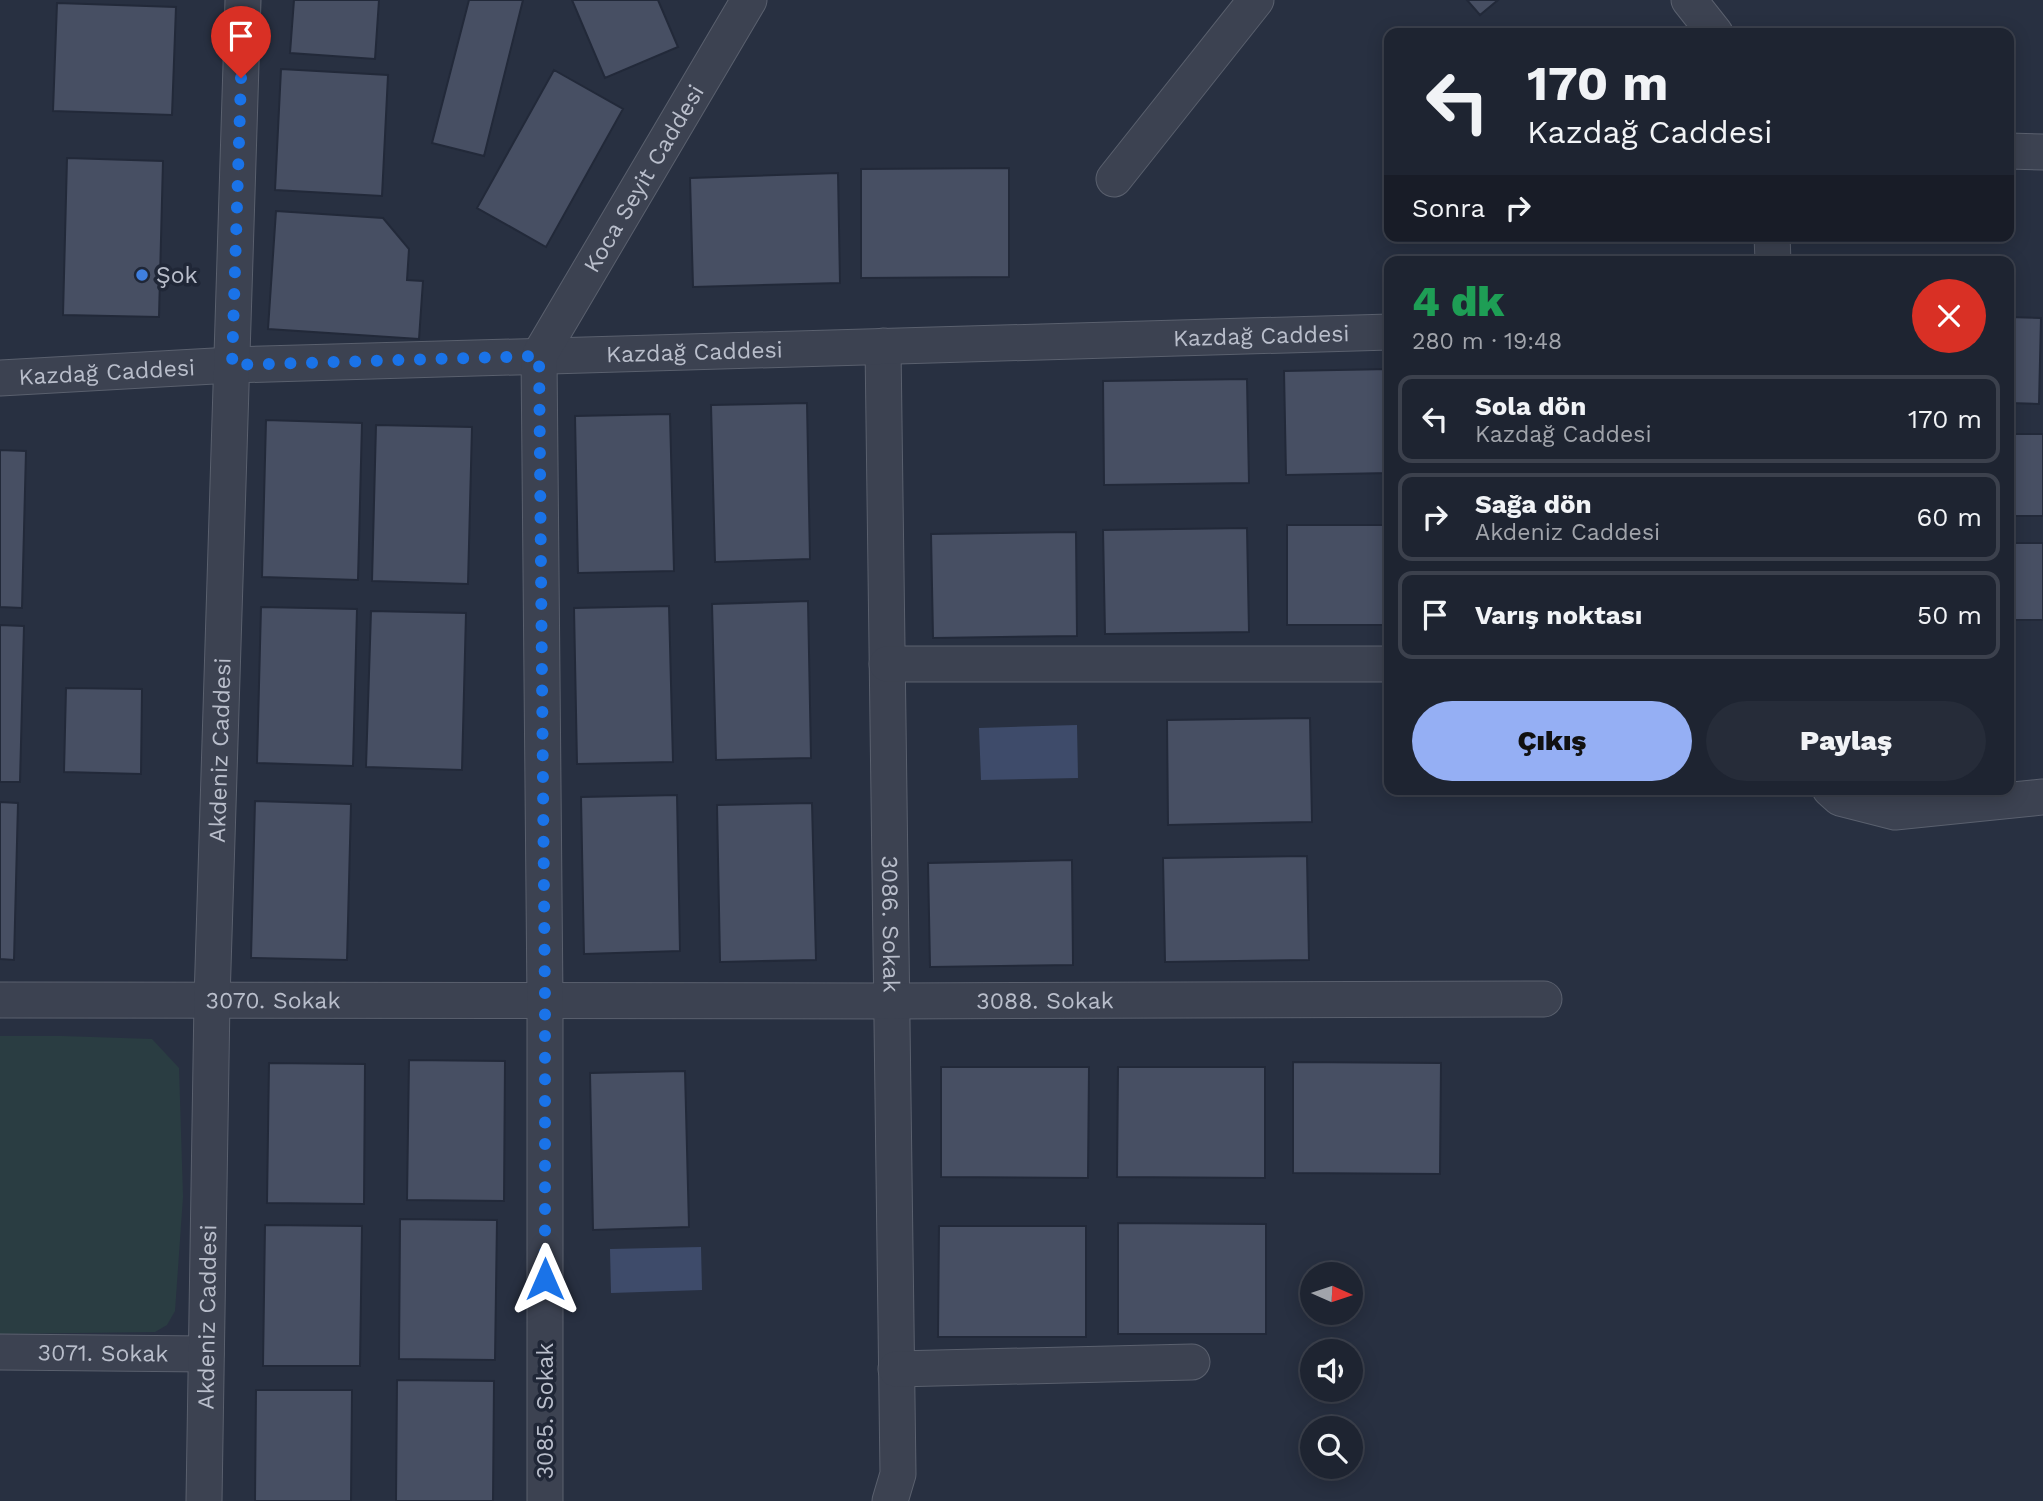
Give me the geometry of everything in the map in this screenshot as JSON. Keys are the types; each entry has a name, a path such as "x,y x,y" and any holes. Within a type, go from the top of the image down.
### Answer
{"street":[{"name":"Akdeniz Caddesi","path":"204,1501 212,1000 243,0"},
{"name":"Koca Seyit Caddesi","path":"539,356 749,0"},
{"path":"1114,180 1256,0"},
{"path":"1689,0 1711,28"},
{"path":"2014,151 2043,152"},
{"name":"Kazdağ Caddesi","path":"0,378 232,365 1384,332"},
{"name":"3086. Sokak","path":"883,346 898,1474 890,1501"},
{"name":"3085. Sokak","path":"539,356 545,1001 545,1501"},
{"path":"887,664 1384,664"},
{"path":"1837,795 1895,812 2043,797"},
{"name":"3088. Sokak","path":"545,1001 1545,999"},
{"name":"3070. Sokak","path":"0,1000 545,1001"},
{"name":"3071. Sokak","path":"0,1352 206,1354"},
{"path":"896,1368 1192,1362"}],"green space":[{"path":"0,1036 152,1039 179,1068 183,1197 175,1311 167,1325 155,1332 0,1334"}],"water":[{"path":"1077,725 1078,778 981,780 979,728"},
{"path":"701,1247 702,1290 611,1293 610,1249"}],"building":[{"path":"294,0 379,0 375,59 290,53"},
{"path":"469,0 523,0 484,156 432,143"},
{"path":"572,0 658,0 678,47 605,78"},
{"path":"1467,0 1498,0 1480,15"},
{"path":"57,3 176,7 172,115 53,111"},
{"path":"281,69 388,75 382,196 275,190"},
{"path":"554,70 623,109 546,247 477,208"},
{"path":"67,158 163,161 159,317 63,315"},
{"path":"1009,168 1009,277 861,278 861,169"},
{"path":"838,173 840,283 693,287 690,178"},
{"path":"276,211 383,218 409,249 407,280 423,281 419,339 268,329"},
{"path":"2014,317 2041,318 2039,404 2014,403"},
{"path":"1384,369 1384,473 1286,475 1284,371"},
{"path":"1247,379 1249,483 1104,485 1103,381"},
{"path":"807,403 810,559 715,562 711,405"},
{"path":"670,414 674,571 578,573 575,416"},
{"path":"266,420 362,423 358,580 262,577"},
{"path":"376,425 472,427 468,584 372,581"},
{"path":"2014,434 2043,434 2043,516 2014,516"},
{"path":"0,450 26,451 22,608 0,607"},
{"path":"1287,525 1384,525 1384,625 1287,625"},
{"path":"1247,528 1249,632 1105,634 1103,530"},
{"path":"1076,532 1077,636 933,638 931,534"},
{"path":"2014,543 2043,543 2043,620 2014,620"},
{"path":"808,601 811,758 716,760 712,604"},
{"path":"669,606 673,762 577,764 574,608"},
{"path":"261,607 357,609 353,766 257,763"},
{"path":"371,611 466,613 462,770 366,767"},
{"path":"0,625 24,626 20,782 0,782"},
{"path":"66,688 142,689 141,774 64,772"},
{"path":"1310,718 1312,822 1168,825 1167,720"},
{"path":"677,795 680,951 584,954 581,797"},
{"path":"255,801 351,804 347,960 251,958"},
{"path":"0,802 18,803 14,960 0,959"},
{"path":"812,803 816,960 720,962 717,805"},
{"path":"1307,856 1309,960 1165,962 1163,858"},
{"path":"1072,860 1073,965 930,967 928,863"},
{"path":"409,1060 505,1061 504,1201 407,1200"},
{"path":"1293,1062 1441,1063 1440,1174 1293,1173"},
{"path":"269,1063 365,1064 364,1204 267,1203"},
{"path":"941,1067 1089,1067 1088,1178 941,1177"},
{"path":"1118,1067 1265,1067 1265,1178 1117,1177"},
{"path":"685,1071 689,1227 593,1230 590,1073"},
{"path":"400,1219 497,1220 495,1360 399,1359"},
{"path":"1118,1223 1266,1224 1266,1334 1118,1334"},
{"path":"265,1225 362,1226 360,1366 263,1366"},
{"path":"939,1226 1086,1226 1086,1337 938,1337"},
{"path":"397,1380 494,1381 493,1501 396,1501"},
{"path":"256,1390 352,1390 351,1501 255,1501"}],"place":[{"name":"Şok","path":"142,275"}],"route":[{"path":"241,78 232,365 539,356 545,1279"}]}
